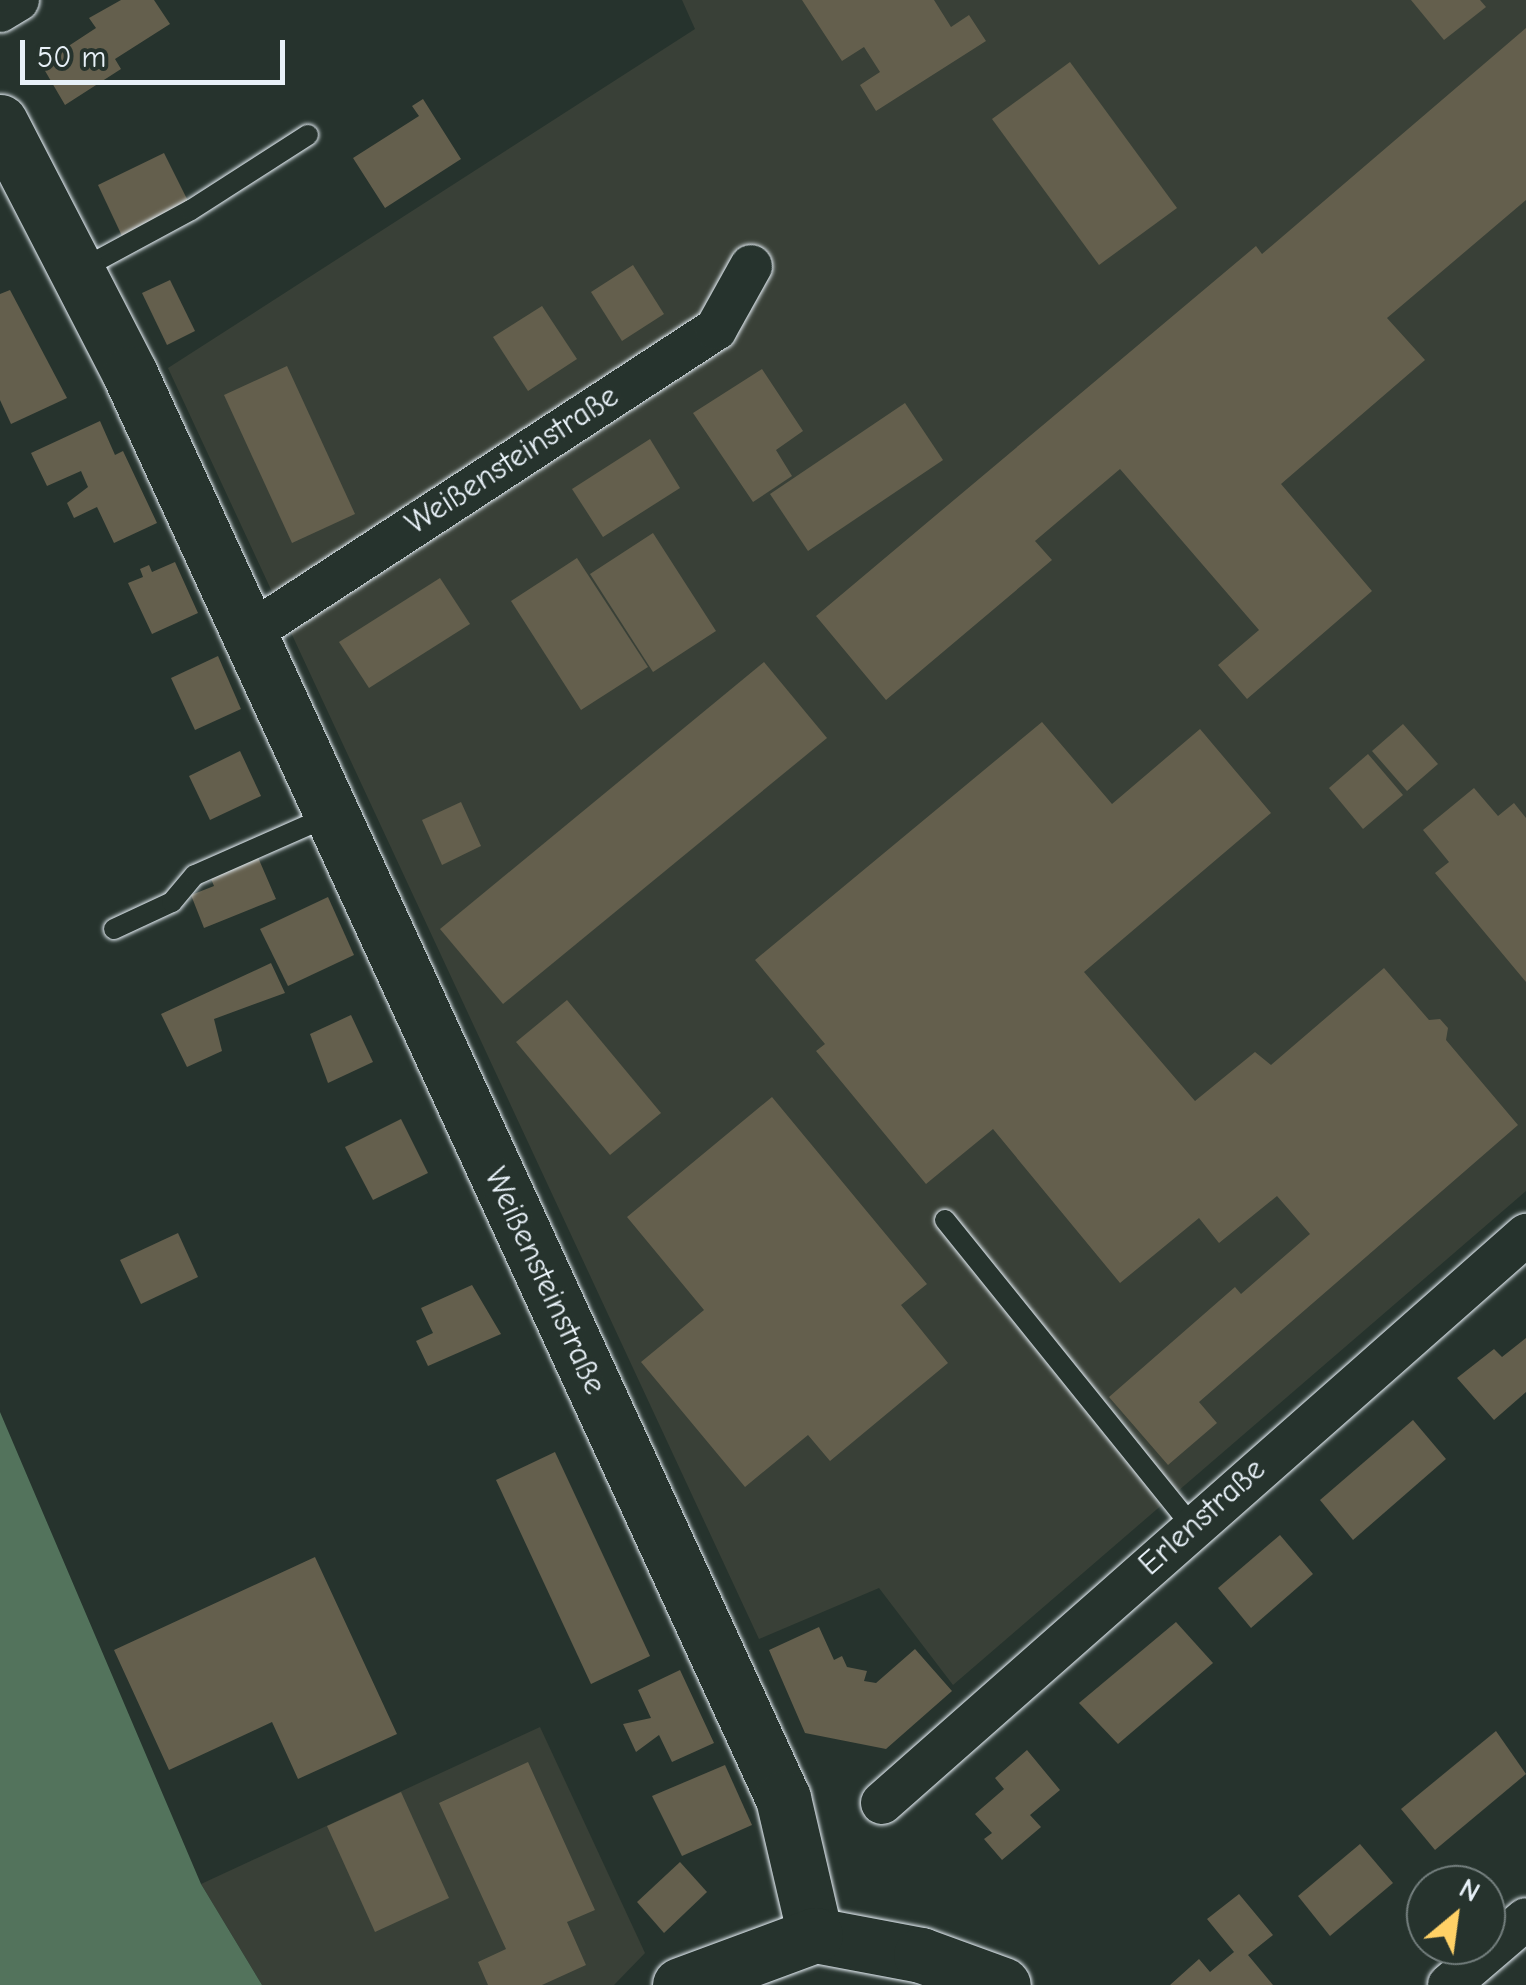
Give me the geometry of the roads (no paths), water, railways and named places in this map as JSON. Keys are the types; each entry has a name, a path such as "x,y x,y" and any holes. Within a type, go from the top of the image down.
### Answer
{"street":[{"path":"0,11 18,0"},
{"name":"Weißensteinstraße","path":"0,122 78,271 250,633 783,1798 814,1935"},
{"name":"Weißensteinstraße","path":"250,633 716,329 750,266"},
{"name":"Erlenstraße","path":"882,1803 1526,1235"},
{"path":"1450,1985 1526,1918"},
{"path":"680,1985 814,1935 957,1964 1003,1985"}],"lane":[{"path":"78,271 191,210 308,135"},
{"path":"114,929 172,902 195,875 332,814"},
{"path":"946,1220 1192,1526"}]}
